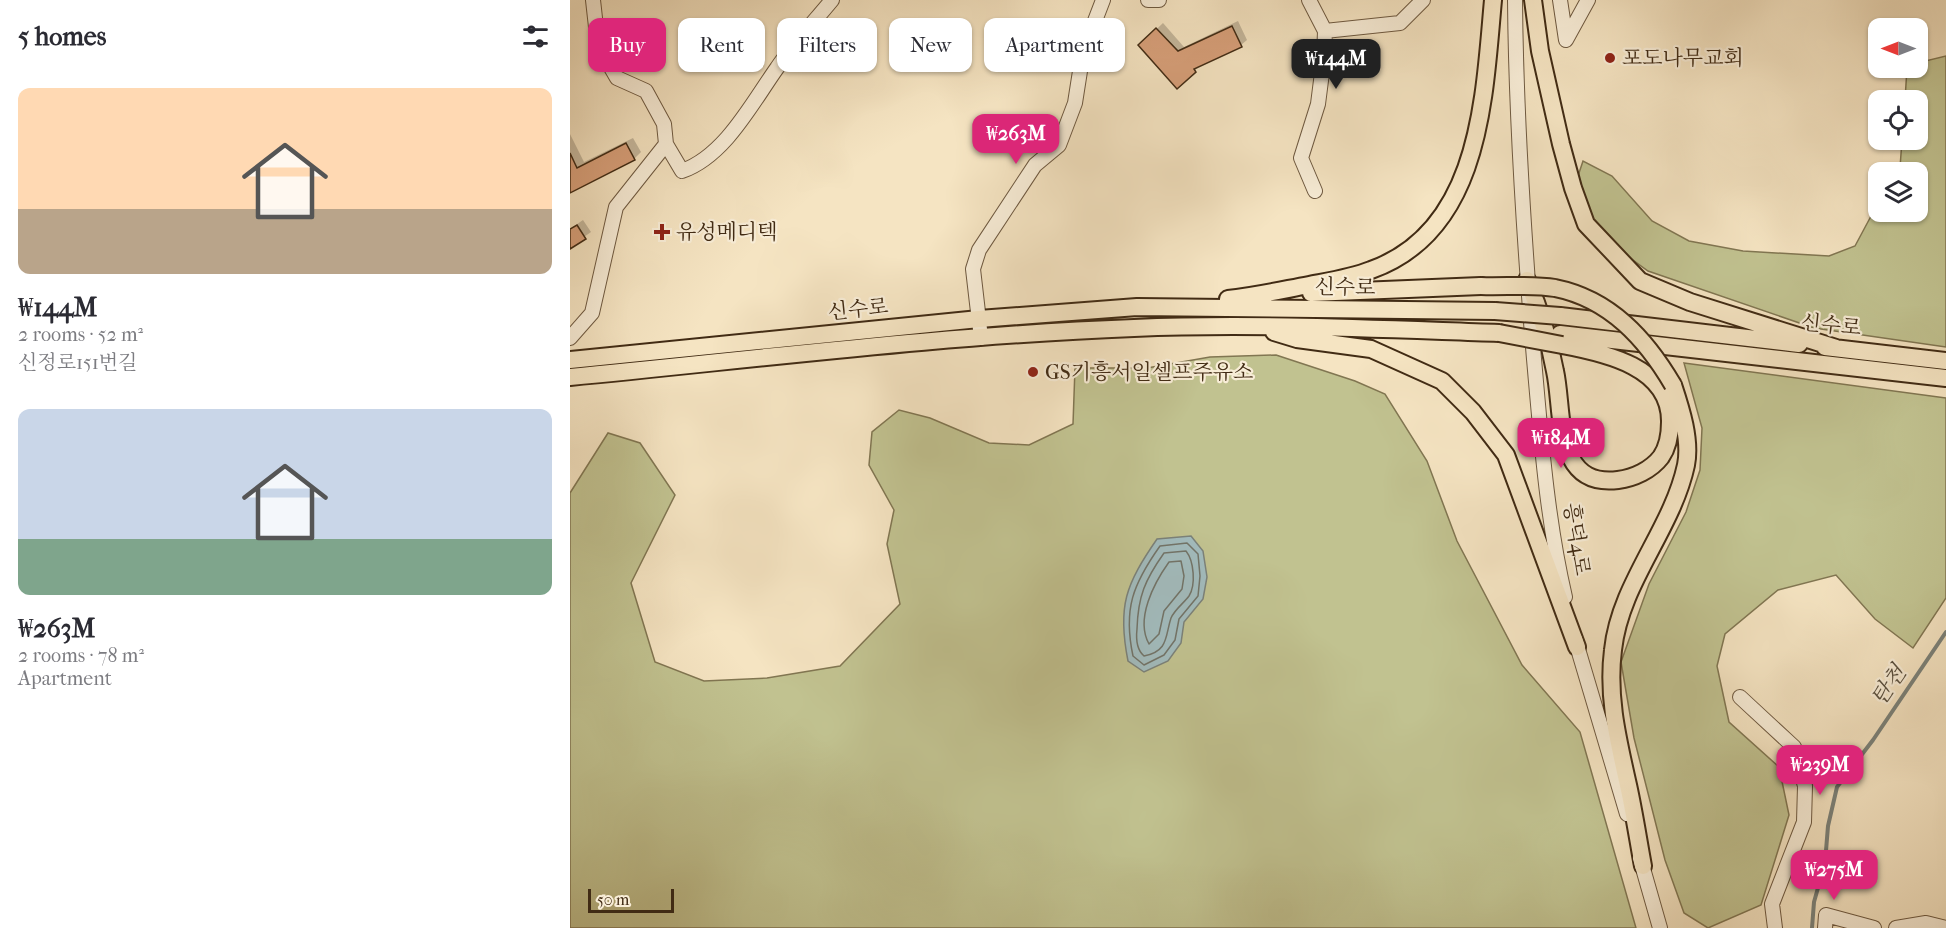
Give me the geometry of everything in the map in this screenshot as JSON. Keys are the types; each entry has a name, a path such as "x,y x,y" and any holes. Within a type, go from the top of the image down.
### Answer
{"main road":[{"path":"1248,297 1372,270 1416,246 1438,223 1452,202 1468,168 1481,103 1493,0"},
{"path":"1533,0 1540,51 1561,144 1586,224 1640,281 1690,302 1836,348"},
{"path":"1527,280 1543,318 1556,374 1562,435 1569,454 1584,473 1601,481 1633,477 1650,467 1662,456 1669,436 1670,415 1662,389 1625,361 1561,340"},
{"path":"1137,307 1373,289 1481,286 1554,288 1587,298 1612,312 1635,332 1659,361 1672,385 1680,408 1686,441 1686,464 1666,517 1632,586 1620,618 1613,650 1613,712 1642,866"},
{"name":"신수로","path":"802,346 979,319 1137,307 1495,311 1560,316 1946,361"},
{"name":"신수로","path":"802,346 1133,328 1251,325 1499,333 1946,378"},
{"path":"1251,325 1297,339 1371,349 1442,381 1473,412 1506,454 1577,647"},
{"path":"570,360 802,346"},
{"path":"570,377 802,346"}],"street":[{"path":"593,0 598,45 616,78 646,91 664,124 666,144 682,171 695,166 744,121 777,67 832,0"},
{"path":"981,338 973,269 979,250 1035,165 1059,145 1075,103 1083,52 1103,0"},
{"path":"1148,0 1159,0"},
{"path":"1309,0 1325,31 1318,104 1301,158 1315,191"},
{"path":"1325,31 1401,23 1423,0"},
{"name":"흥덕4로","path":"1515,0 1527,280 1558,569 1577,647 1660,928"},
{"path":"1560,0 1566,40 1588,0"},
{"path":"570,338 592,313 616,207 666,144"},
{"path":"1740,697 1794,747 1804,786 1804,822 1772,904 1775,928"},
{"path":"1825,928 1826,915 1874,928"},
{"path":"1896,928 1926,923 1946,928"}],"green space":[{"path":"1946,56 1946,347 1814,328 1648,271 1608,242 1586,210 1577,179 1583,161 1612,176 1652,221 1689,241 1743,251 1829,256 1855,246 1868,222 1928,222 1928,162 1900,162 1901,150 1928,150 1928,90 1906,90 1906,78 1928,78 1928,60"},
{"path":"1276,355 1355,381 1385,394 1427,461 1457,541 1522,665 1580,732 1636,928 570,928 570,493 608,433 640,443 675,495 631,583 655,662 704,681 767,678 840,666 900,604 887,544 894,510 869,465 872,432 899,410 930,418 989,443 1029,445 1073,424 1075,368 1147,368 1210,357"},
{"path":"1684,363 1946,398 1946,598 1913,648 1875,619 1836,575 1778,590 1725,634 1717,666 1729,722 1779,767 1789,815 1761,905 1708,928 1684,913 1665,860 1634,738 1621,662 1649,584 1686,512 1700,470 1702,428"}],"water":[{"path":"1191,536 1203,551 1207,577 1203,599 1184,622 1181,643 1168,661 1144,672 1128,661 1125,642 1124,610 1131,583 1157,539"}],"building":[{"path":"1232,26 1242,47 1194,69 1196,72 1177,89 1138,45 1156,28 1178,51"},
{"path":"626,143 635,160 570,193 570,153 577,168"},
{"path":"577,225 586,239 570,249 570,229"}],"waterway":[{"name":"탄천","path":"1812,928 1814,902 1825,863 1828,826 1837,787 1873,740 1946,632"}],"place":[{"name":"포도나무교회","path":"1610,58"},
{"name":"유성메디텍","path":"662,232"},
{"name":"GS기흥서일셀프주유소","path":"1033,372"}]}
